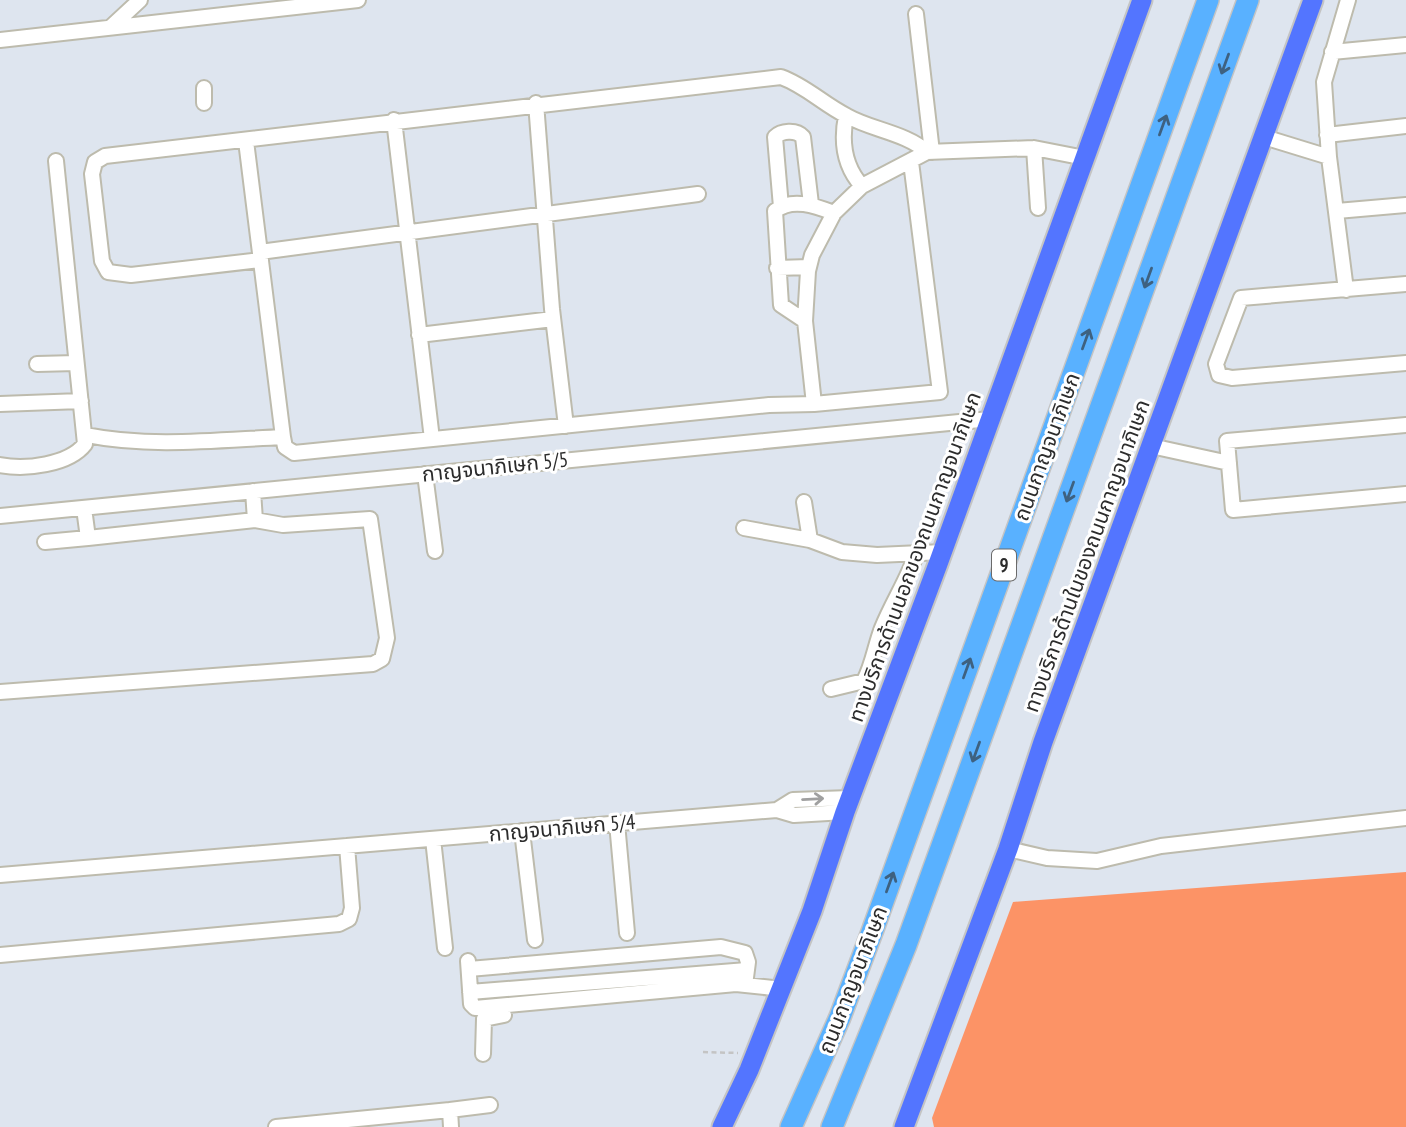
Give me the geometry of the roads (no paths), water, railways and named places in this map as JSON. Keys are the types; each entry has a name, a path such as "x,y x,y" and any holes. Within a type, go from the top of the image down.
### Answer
{"highway":[{"name":"ถนนกาญจนาภิเษก","path":"791,1127 840,1017 872,932 1208,0"},
{"name":"ถนนกาญจนาภิเษก","path":"832,1127 906,945 1248,0"}],"main road":[{"name":"ทางบริการด้านนอกของถนนกาญจนาภิเษก","path":"722,1127 812,912 848,805 943,552 1142,0"},
{"name":"ทางบริการด้านในของถนนกาญจนาภิเษก","path":"904,1127 1008,849 1313,0"}],"street":[{"path":"112,26 140,0"},
{"path":"0,40 358,0"},
{"path":"1346,290 1329,157 1324,82 1348,0"},
{"path":"915,14 930,152"},
{"path":"1332,52 1406,45"},
{"path":"698,194 119,276 108,272 102,261 92,174 98,158 536,103 781,77 802,85 846,116 917,143 930,152"},
{"path":"204,88 204,103"},
{"path":"536,103 553,319 566,426"},
{"path":"846,116 843,131 844,152 852,175 862,186"},
{"path":"394,120 432,439"},
{"path":"1327,135 1406,126"},
{"path":"805,321 781,305 774,218 781,206 775,137 779,133 794,131 803,137 811,204"},
{"path":"1264,137 1329,157"},
{"path":"246,141 283,437 285,447 294,453 769,405 814,404 940,392 911,162"},
{"path":"1034,148 1038,208"},
{"path":"814,404 805,321 809,267 812,255 834,213 862,186 930,152 1034,148 1085,158"},
{"path":"0,465 57,461 81,449 86,435 80,401 56,161"},
{"path":"781,206 811,204 834,213"},
{"path":"1337,211 1406,205"},
{"path":"777,268 809,267"},
{"path":"1406,284 1241,298 1216,364 1219,375 1232,378 1406,363"},
{"path":"419,335 553,319"},
{"path":"37,363 76,363"},
{"path":"0,404 80,401"},
{"name":"กาญจนาภิเษก 5/5","path":"0,516 990,419"},
{"path":"1406,425 1227,441 1233,510 1406,494"},
{"path":"86,435 127,442 168,443 283,437"},
{"path":"1151,446 1229,463"},
{"path":"425,474 435,551"},
{"path":"253,491 256,520"},
{"path":"804,502 810,540"},
{"path":"84,508 88,538"},
{"path":"0,692 373,664 382,659 387,638 370,519 283,525 256,520 44,542"},
{"path":"744,528 810,540 842,552 877,555 943,552"},
{"path":"831,688 864,681 873,663 881,630 908,579 917,552"},
{"name":"กาญจนาภิเษก 5/4","path":"0,875 777,810 794,815 848,805"},
{"path":"1008,849 1047,858 1097,860 1161,846 1406,818"},
{"path":"617,823 627,933"},
{"path":"522,831 534,940"},
{"path":"433,839 445,948"},
{"path":"0,955 339,924 349,919 352,908 347,846"},
{"path":"746,985 748,962 741,950 721,947 468,965 471,1004 475,1008 746,985 782,989"},
{"path":"470,992 747,970"},
{"path":"483,1054 482,1027 487,1016 625,1005 632,995"},
{"path":"276,1127 490,1105"},
{"path":"450,1110 451,1127"}]}
